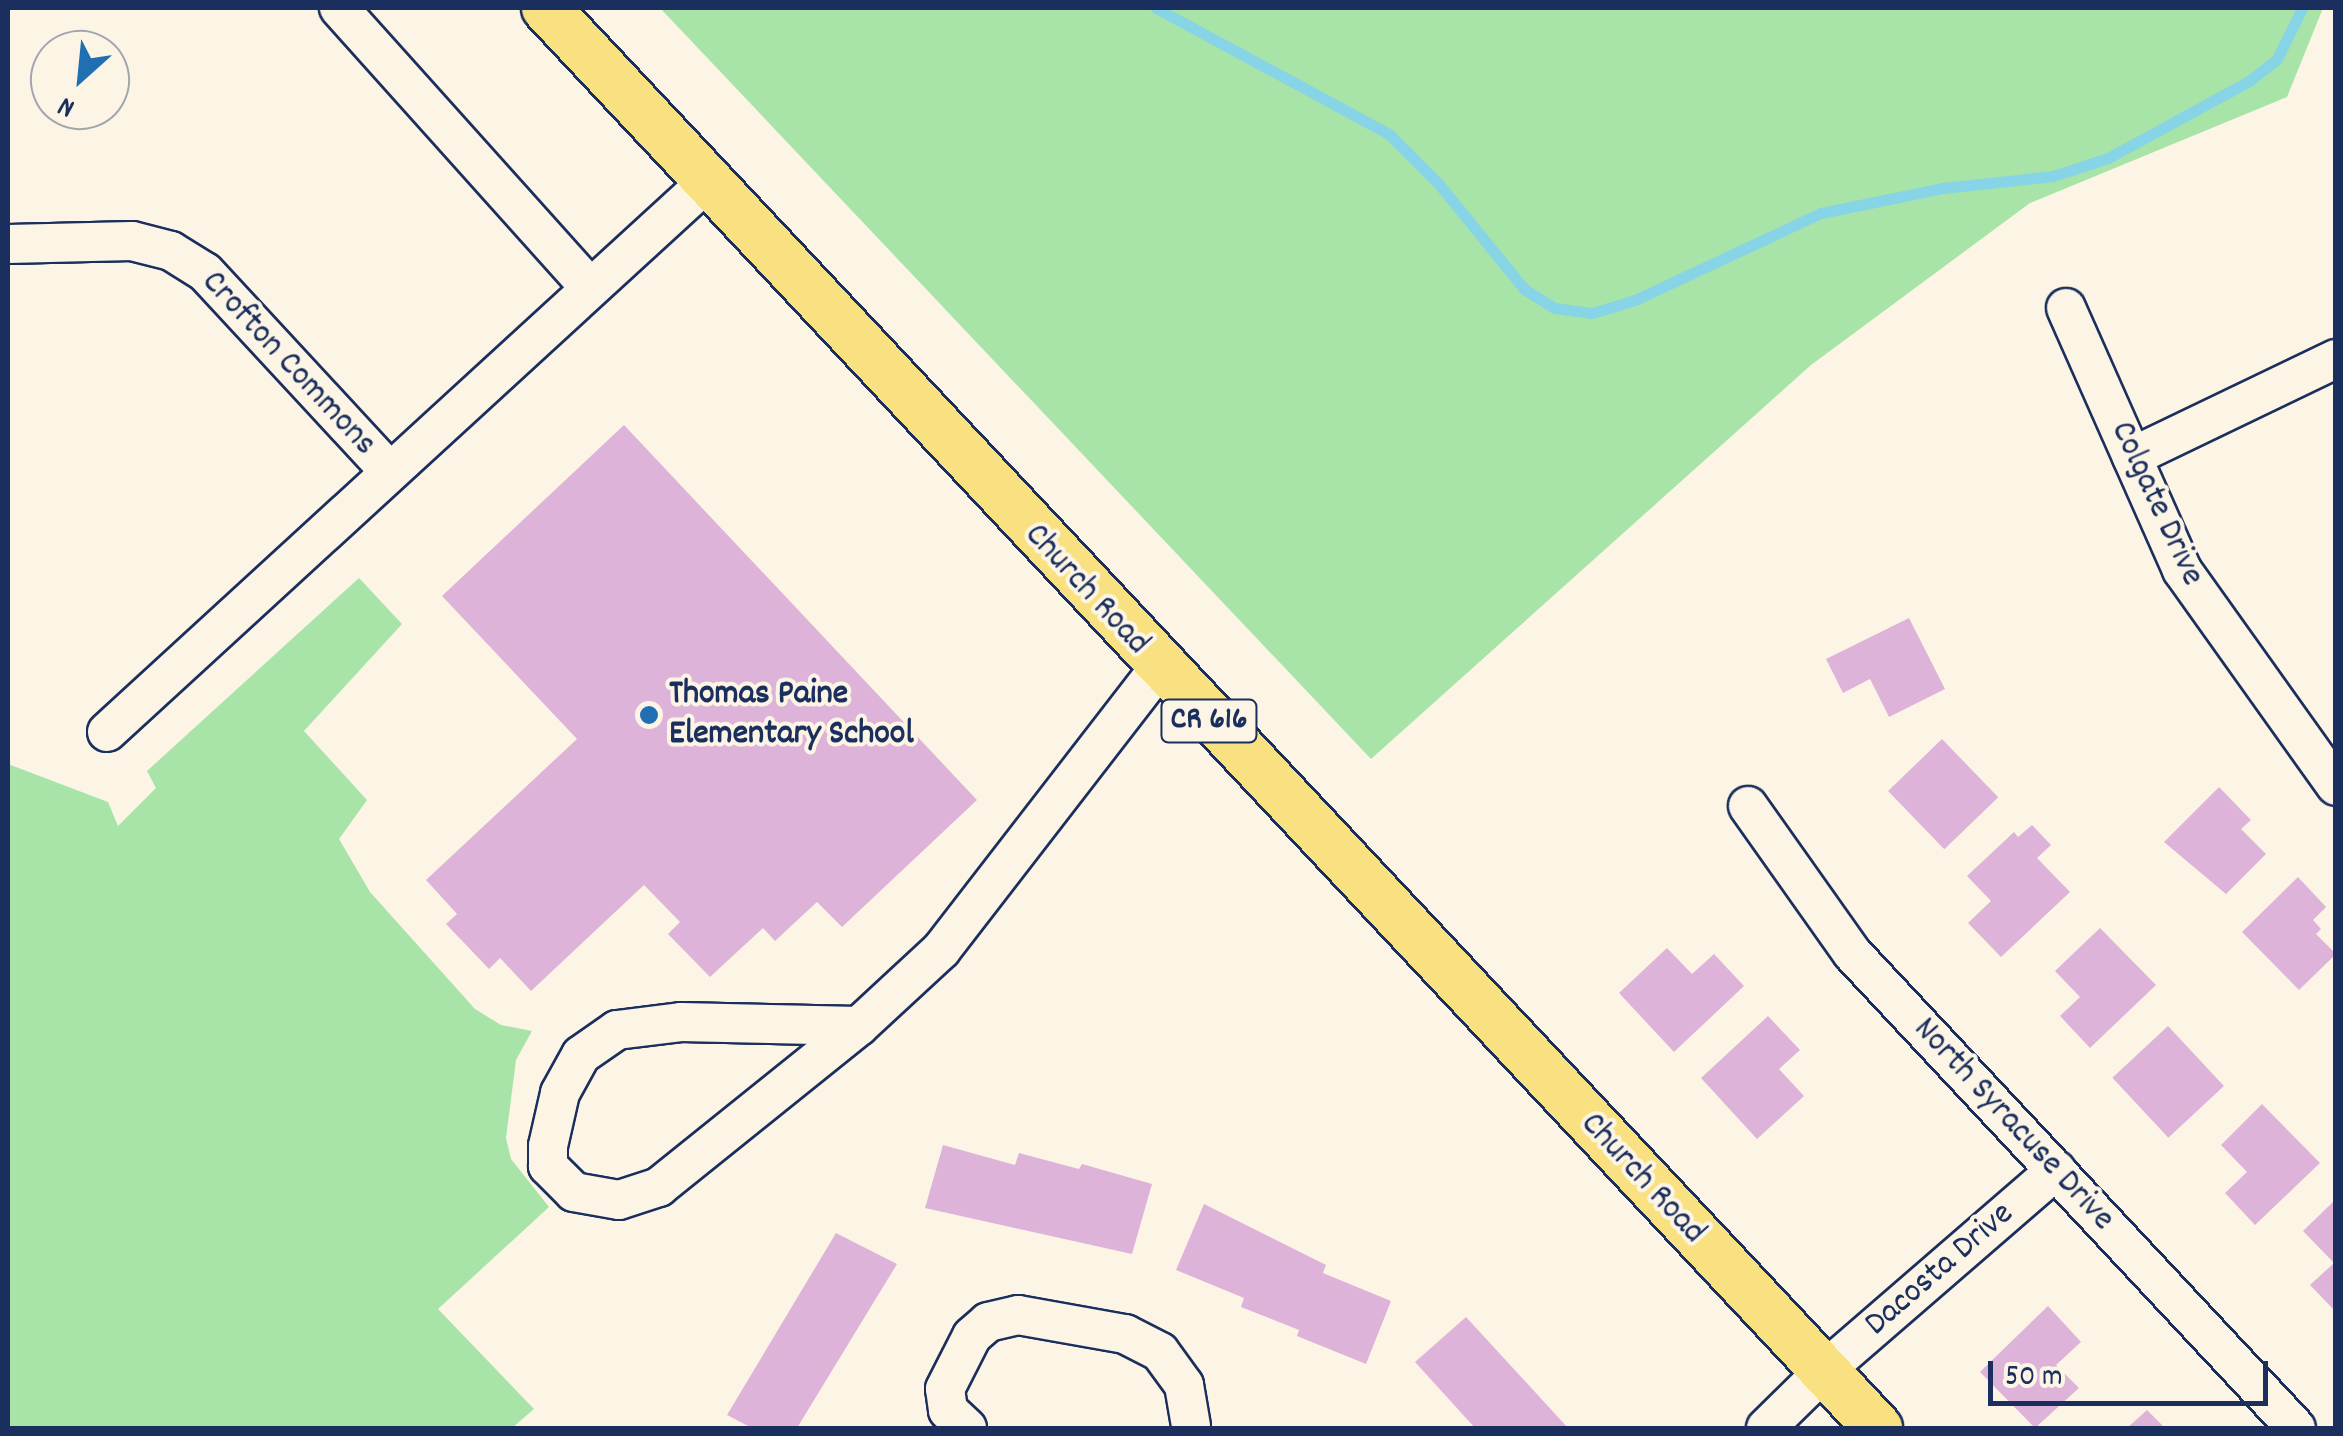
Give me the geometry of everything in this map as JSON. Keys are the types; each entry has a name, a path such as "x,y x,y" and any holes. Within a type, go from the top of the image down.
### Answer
{"main road":[{"name":"Church Road","path":"546,8 1159,668 1878,1428"}],"street":[{"path":"339,8 590,288"},
{"name":"Crofton Commons","path":"107,732 706,182"},
{"name":"Crofton Commons","path":"8,244 132,241 171,250 205,272 390,472"},
{"name":"Colgate Drive","path":"2066,308 2182,570 2336,786"},
{"path":"2132,458 2336,359"},
{"path":"859,1026 680,1022 617,1030 581,1055 560,1093 548,1166 574,1192 619,1200 659,1187 859,1026 941,950 1159,668"},
{"name":"North Syracuse Drive","path":"1748,806 1852,954 2296,1428"},
{"name":"Dacosta Drive","path":"1766,1428 1824,1370 2056,1170"},
{"path":"967,1428 948,1410 945,1388 972,1336 988,1322 1018,1315 1125,1334 1160,1352 1184,1385 1192,1428"}],"green space":[{"path":"660,8 2323,8 2287,97 2030,203 1811,365 1371,759"},
{"path":"359,578 402,624 304,731 367,800 339,839 370,892 475,1009 501,1025 532,1031 516,1060 506,1138 511,1159 549,1207 438,1309 534,1409 512,1428 8,1428 8,764 108,802 118,826 156,788 147,771"}],"building":[{"path":"624,425 977,800 842,927 817,902 775,941 763,928 710,977 668,934 680,922 644,885 531,991 500,958 489,969 446,924 457,914 426,880 577,739 442,596"},
{"path":"1909,618 1945,689 1889,717 1870,679 1843,693 1826,659"},
{"path":"1942,739 1998,797 1944,849 1888,791"},
{"path":"2219,787 2251,820 2241,829 2266,854 2226,894 2164,842"},
{"path":"2032,825 2051,845 2037,858 2070,892 2001,957 1968,923 1991,901 1967,876 2014,832 2018,837"},
{"path":"2298,877 2326,907 2313,920 2321,929 2316,934 2336,954 2299,990 2242,932"},
{"path":"2100,928 2156,985 2090,1048 2060,1016 2080,997 2055,971"},
{"path":"1667,948 1692,974 1714,954 1744,986 1674,1052 1619,993"},
{"path":"1768,1016 1800,1050 1779,1069 1804,1096 1757,1139 1701,1078"},
{"path":"2168,1026 2224,1086 2168,1138 2112,1078"},
{"path":"2262,1104 2320,1163 2255,1225 2225,1193 2247,1172 2221,1145"},
{"path":"943,1145 1015,1165 1019,1153 1079,1169 1082,1164 1152,1184 1132,1254 925,1208"},
{"path":"2336,1199 2336,1312 2310,1285 2334,1263 2303,1231"},
{"path":"1204,1204 1326,1265 1323,1273 1391,1301 1366,1364 1297,1336 1299,1330 1241,1307 1244,1298 1176,1270"},
{"path":"836,1233 897,1264 797,1428 752,1428 727,1415"},
{"path":"2048,1306 2081,1342 2056,1365 2079,1388 2035,1428 1980,1372"},
{"path":"1466,1317 1568,1428 1475,1428 1415,1362"},
{"path":"2147,1410 2165,1428 2127,1428"}],"waterway":[{"path":"1156,8 1389,134 1438,183 1524,289 1555,308 1592,313 1635,300 1821,213 1943,188 2053,176 2108,158 2249,81 2277,59 2302,8"}],"place":[{"name":"Thomas Paine Elementary School","path":"649,715"}]}
